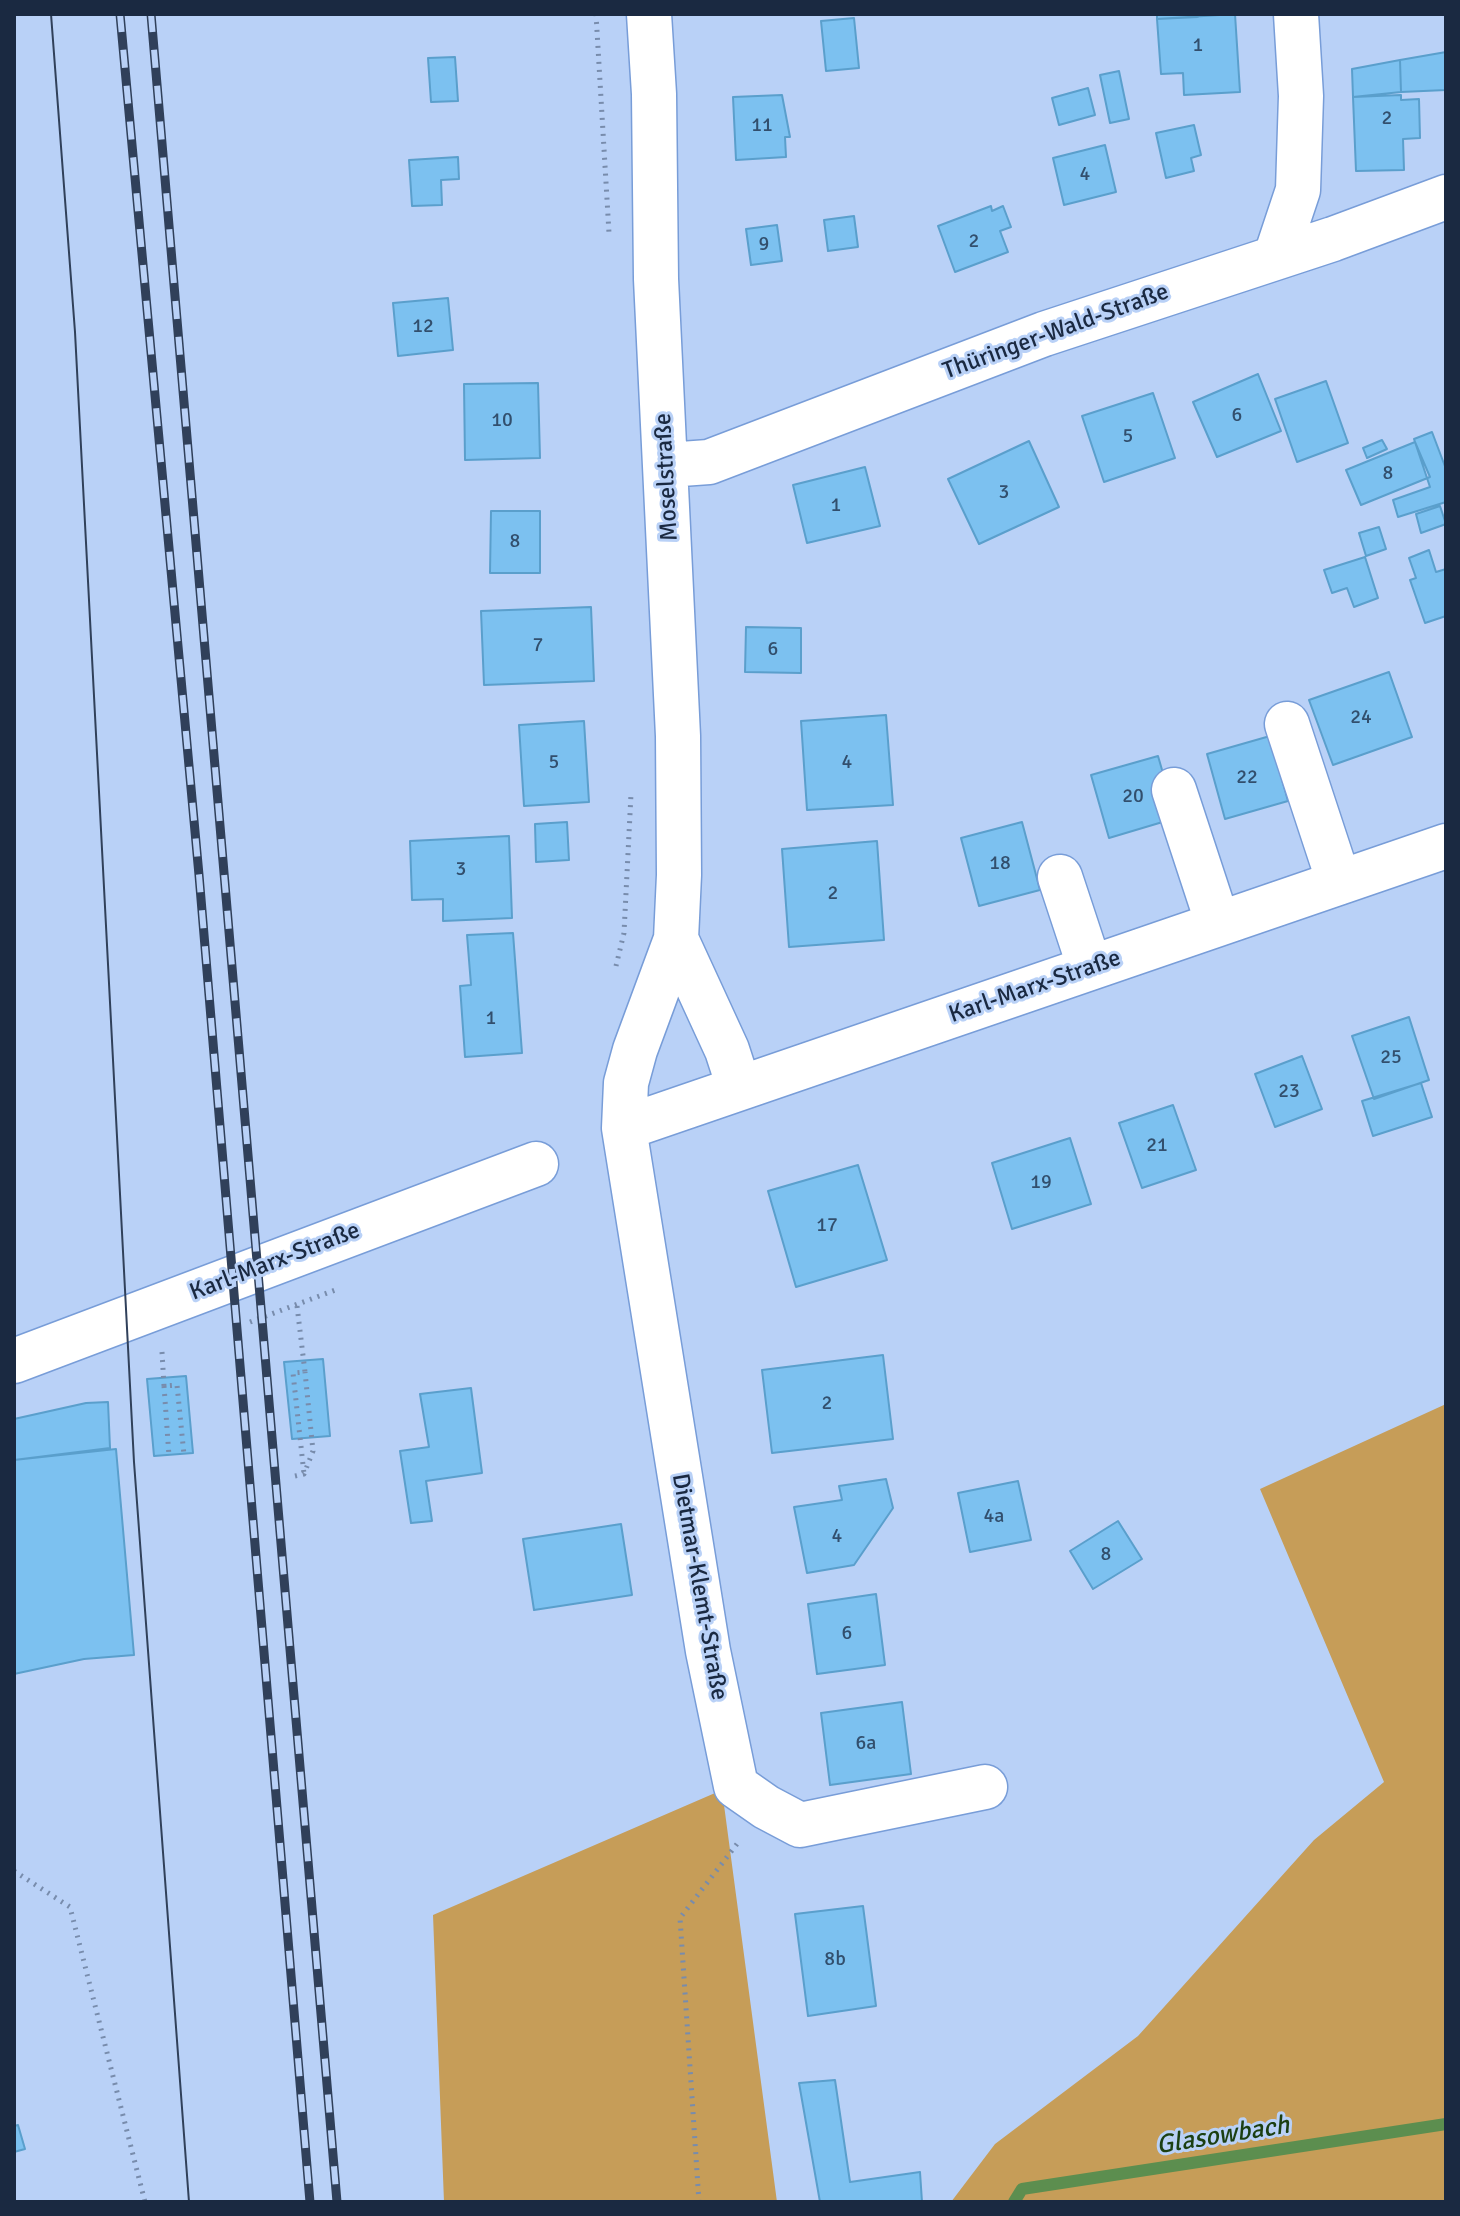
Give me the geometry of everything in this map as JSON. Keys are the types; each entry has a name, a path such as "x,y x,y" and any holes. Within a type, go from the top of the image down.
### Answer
{"street":[{"name":"Moselstraße","path":"624,1128 626,1083 635,1050 676,939 678,736 656,279 649,14"},
{"path":"1276,256 1298,190 1301,96 1296,14"},
{"name":"Thüringer-Wald-Straße","path":"667,465 709,462 1044,334 1446,197"},
{"path":"1287,724 1339,882"},
{"path":"1174,790 1218,924"},
{"name":"Karl-Marx-Straße","path":"624,1128 1446,846"},
{"path":"1060,877 1090,968"},
{"name":"Moselstraße","path":"676,939 727,1050 739,1087"},
{"name":"Dietmar-Klemt-Straße","path":"624,1128 708,1651 736,1786 800,1825 985,1787"},
{"name":"Karl-Marx-Straße","path":"14,1361 536,1164"}],"path":[{"path":"596,14 609,234"},
{"path":"613,977 624,933 632,791"},
{"path":"297,1306 313,1451 304,1474"},
{"path":"162,1352 169,1456"},
{"path":"304,1474 293,1373 305,1372"},
{"path":"164,1386 177,1385 184,1455"},
{"path":"295,1476 304,1474"},
{"path":"699,2202 680,1918 766,1807"},
{"path":"14,1871 70,1907 145,2202"}],"shaded area":[{"path":"1446,1404 1446,2202 951,2202 995,2144 1138,2036 1314,1840 1384,1782 1260,1489"},
{"path":"722,1790 777,2202 444,2202 433,1915"}],"building":[{"path":"1157,14 1198,14 1198,17 1157,19"},
{"path":"1235,14 1240,92 1184,95 1183,73 1161,74 1157,19"},
{"path":"854,18 859,68 826,71 821,21"},
{"path":"1446,52 1446,90 1401,92 1400,60"},
{"path":"455,57 458,101 431,102 428,58"},
{"path":"1400,60 1401,92 1353,97 1352,69"},
{"path":"1119,71 1129,119 1110,123 1100,75"},
{"path":"1088,88 1095,115 1059,125 1052,98"},
{"path":"782,95 790,137 785,137 786,157 736,160 733,97"},
{"path":"1401,95 1401,100 1419,99 1420,138 1403,139 1404,170 1356,171 1353,97"},
{"path":"1194,125 1201,155 1191,158 1194,171 1166,178 1156,133"},
{"path":"1105,145 1116,192 1064,205 1053,158"},
{"path":"458,157 459,179 441,180 442,205 412,206 409,160"},
{"path":"991,206 992,211 1003,206 1011,227 1000,231 1008,252 955,272 938,226"},
{"path":"854,216 858,247 828,251 824,220"},
{"path":"777,225 782,261 751,265 746,229"},
{"path":"448,298 453,350 398,356 393,303"},
{"path":"1258,374 1281,431 1217,457 1193,402"},
{"path":"1326,381 1348,443 1297,462 1275,399"},
{"path":"538,383 540,458 465,460 464,384"},
{"path":"1153,393 1175,458 1104,482 1082,416"},
{"path":"1432,432 1446,469 1446,502 1398,517 1393,500 1430,487 1414,439"},
{"path":"1382,440 1387,449 1367,458 1363,448"},
{"path":"1029,441 1059,507 979,544 948,479"},
{"path":"1415,442 1430,477 1361,505 1346,470"},
{"path":"865,467 880,526 807,543 793,485"},
{"path":"1440,506 1446,524 1421,533 1416,514"},
{"path":"491,511 540,511 540,573 490,573"},
{"path":"1379,527 1386,549 1366,556 1359,533"},
{"path":"1429,550 1436,572 1446,569 1446,616 1425,623 1410,580 1416,578 1409,558"},
{"path":"1365,557 1378,598 1354,607 1347,588 1332,593 1324,570"},
{"path":"591,607 594,681 484,685 481,611"},
{"path":"746,627 801,628 801,673 745,672"},
{"path":"1389,672 1412,737 1333,765 1309,700"},
{"path":"886,715 893,805 807,810 801,721"},
{"path":"584,721 589,802 524,806 519,725"},
{"path":"1270,736 1288,801 1225,819 1207,754"},
{"path":"1158,756 1176,818 1109,838 1091,775"},
{"path":"567,822 569,860 536,862 535,824"},
{"path":"1022,822 1040,890 979,906 961,838"},
{"path":"509,836 512,918 443,921 443,899 412,900 410,841"},
{"path":"877,841 884,940 789,947 782,849"},
{"path":"513,933 522,1053 465,1057 460,986 471,985 467,935"},
{"path":"1409,1017 1429,1080 1374,1099 1352,1036"},
{"path":"1302,1056 1322,1109 1275,1127 1255,1074"},
{"path":"1421,1083 1432,1117 1373,1136 1362,1101"},
{"path":"1173,1105 1196,1170 1142,1188 1119,1123"},
{"path":"1070,1138 1091,1204 1012,1229 992,1163"},
{"path":"858,1165 887,1260 796,1287 768,1191"},
{"path":"883,1355 893,1439 772,1453 762,1370"},
{"path":"323,1359 330,1436 292,1439 284,1362"},
{"path":"186,1376 193,1453 154,1456 147,1379"},
{"path":"471,1388 482,1473 426,1481 432,1521 411,1523 400,1451 429,1447 420,1394"},
{"path":"108,1402 110,1448 14,1460 14,1419 86,1403"},
{"path":"116,1449 134,1655 84,1659 14,1674 14,1460"},
{"path":"886,1479 893,1508 854,1565 807,1573 794,1507 842,1500 839,1486"},
{"path":"1018,1481 1031,1540 970,1552 958,1493"},
{"path":"1118,1521 1142,1559 1093,1589 1070,1551"},
{"path":"621,1524 632,1595 534,1610 523,1539"},
{"path":"876,1594 885,1665 817,1674 808,1604"},
{"path":"902,1702 911,1774 830,1785 821,1713"},
{"path":"863,1906 876,2006 808,2016 795,1914"},
{"path":"835,2080 850,2182 920,2172 922,2202 820,2202 799,2083"},
{"path":"18,2125 25,2149 14,2152 14,2126"}],"waterway":[{"name":"Glasowbach","path":"1014,2202 1022,2189 1446,2124"}],"tram line":[{"path":"51,14 75,332 134,1462 189,2202"}],"railway":[{"path":"120,14 199,875 310,2202"},
{"path":"151,14 337,2202"}]}
